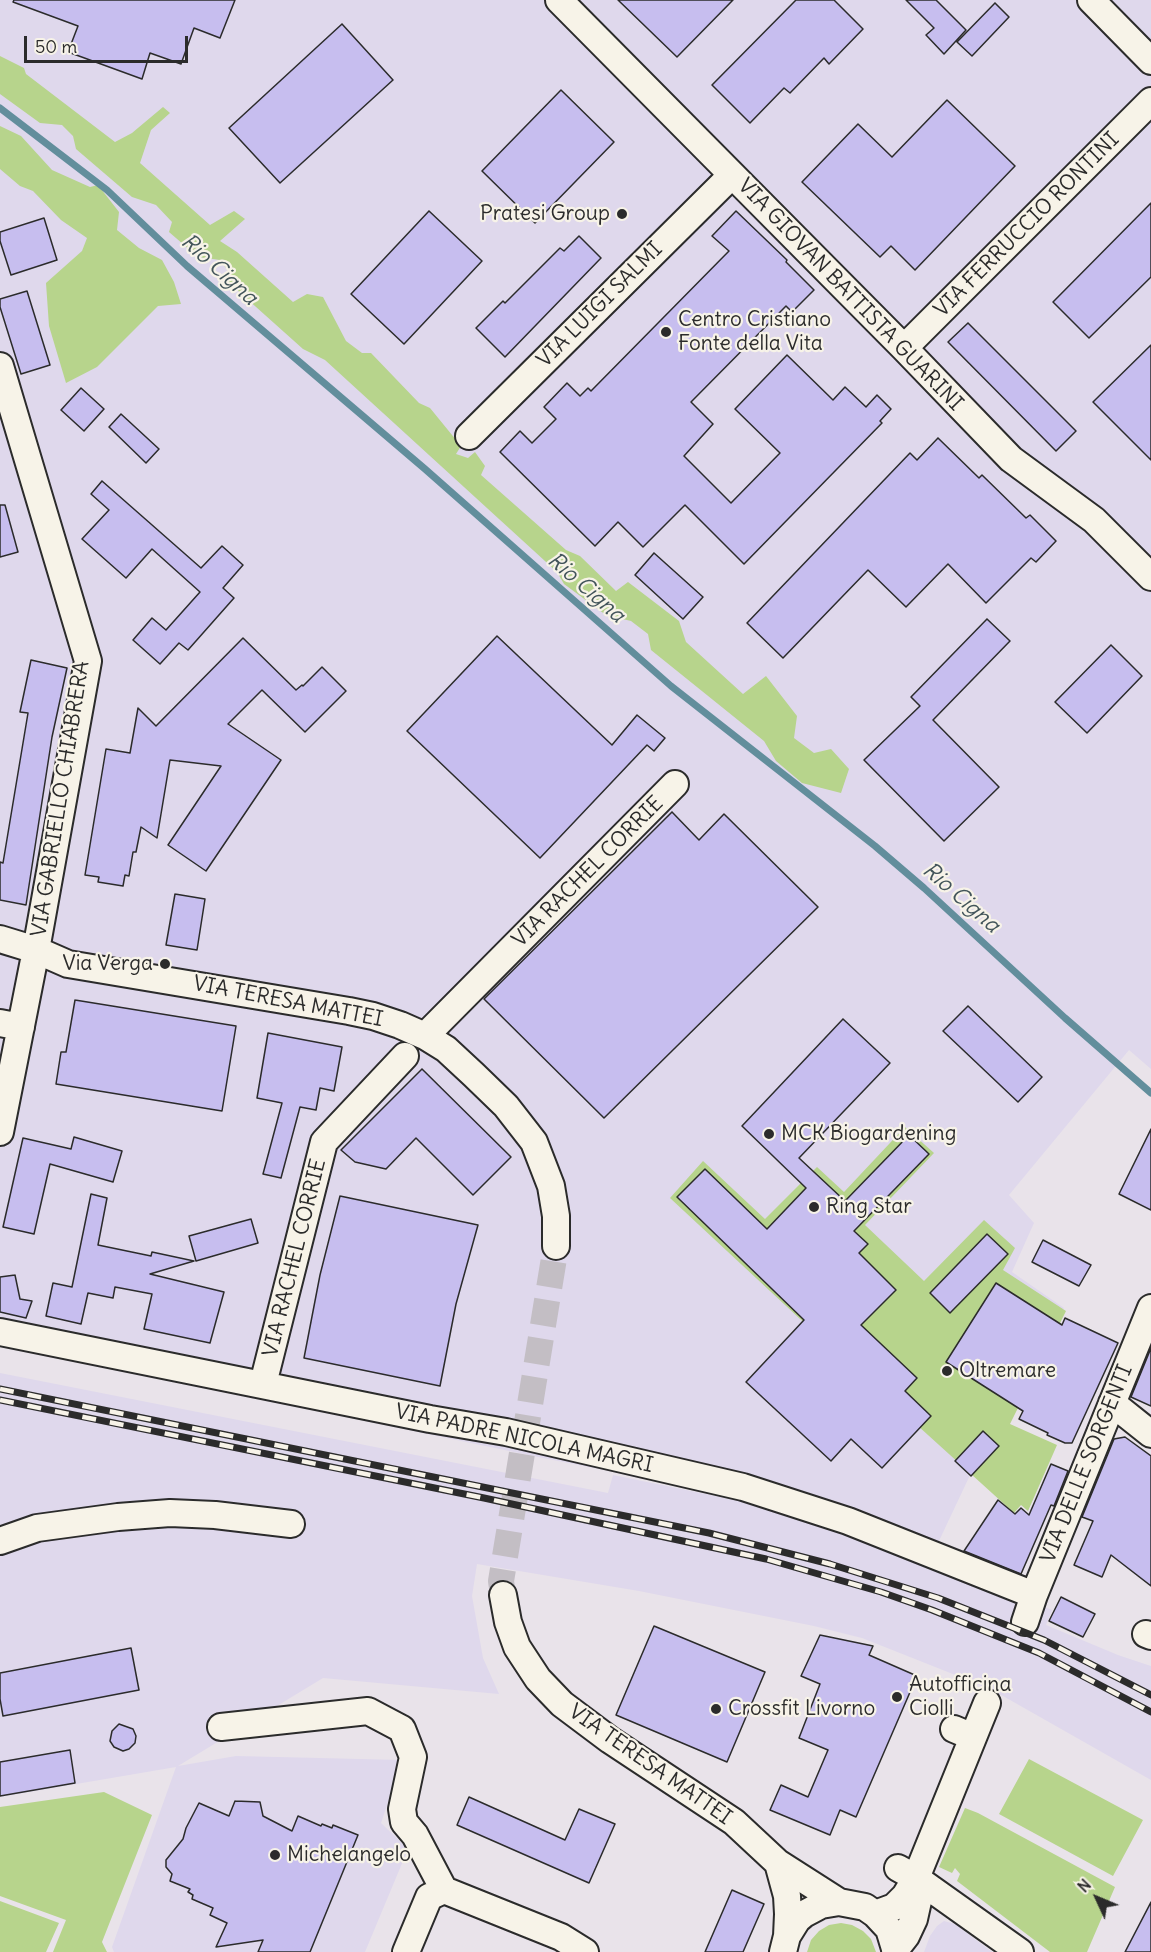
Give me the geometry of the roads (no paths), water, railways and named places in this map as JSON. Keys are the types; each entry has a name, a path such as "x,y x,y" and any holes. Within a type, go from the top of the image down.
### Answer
{"street":[{"name":"VIA GIOVAN BATTISTA GUARINI","path":"559,0 699,133 732,175 1011,459 1094,520 1151,577"},
{"path":"1091,0 1151,61"},
{"name":"VIA FERRUCCIO RONTINI","path":"904,348 1151,101"},
{"name":"VIA LUIGI SALMI","path":"469,436 732,175"},
{"name":"VIA GABRIELLO CHIABRERA","path":"0,366 88,661 36,950 10,1025 0,1132"},
{"name":"VIA RACHEL CORRIE","path":"425,1036 675,784"},
{"name":"VIA TERESA MATTEI","path":"0,939 36,950 68,964 261,995 373,1016 425,1036 446,1049 506,1106 534,1142 552,1192 556,1216 556,1246"},
{"name":"VIA RACHEL CORRIE","path":"263,1384 324,1142 405,1056"},
{"name":"VIA DELLE SORGENTI","path":"1025,1622 1151,1308"},
{"name":"VIA PADRE NICOLA MAGRI","path":"0,1332 526,1437 743,1487 848,1521 1034,1595"},
{"path":"1112,1403 1151,1434"},
{"path":"0,1541 37,1528 118,1517 170,1513 215,1515 291,1524"},
{"name":"VIA TERESA MATTEI","path":"503,1595 508,1622 517,1647 538,1679 578,1718 734,1822 778,1863 839,1902"},
{"path":"875,1914 894,1907 905,1896 907,1873 964,1733 987,1703"},
{"path":"221,1727 368,1711 402,1729 413,1757 402,1809 404,1822 415,1835 437,1893 406,1952"},
{"path":"778,1863 787,1896 789,1914 785,1944"},
{"path":"895,1951 906,1936 914,1919 918,1900 907,1873"},
{"path":"907,1873 1020,1952"},
{"path":"437,1893 561,1937 585,1952"},
{"path":"785,1944 792,1928 804,1914 821,1905 839,1902 865,1907 875,1914 889,1929 895,1951"}],"waterway":[{"name":"Rio Cigna","path":"0,108 107,190 187,266 425,469 671,686 875,846 1151,1093"}],"tunnel":[{"path":"503,1595 501,1581 556,1246"}],"railway":[{"path":"0,1389 709,1533 830,1564 938,1598 1044,1640 1151,1695"},
{"path":"0,1400 484,1498 766,1559 881,1592 932,1610 1039,1653 1151,1712"}],"place":[{"name":"Pratesi Group","path":"622,214"},
{"name":"Centro Cristiano Fonte della Vita","path":"666,332"},
{"name":"Via Verga","path":"165,964"},
{"name":"MCK Biogardening","path":"769,1134"},
{"name":"Ring Star","path":"814,1207"},
{"name":"Oltremare","path":"947,1371"},
{"name":"Autofficina Ciolli","path":"897,1697"},
{"name":"Crossfit Livorno","path":"716,1709"},
{"name":"Michelangelo","path":"275,1855"}]}
